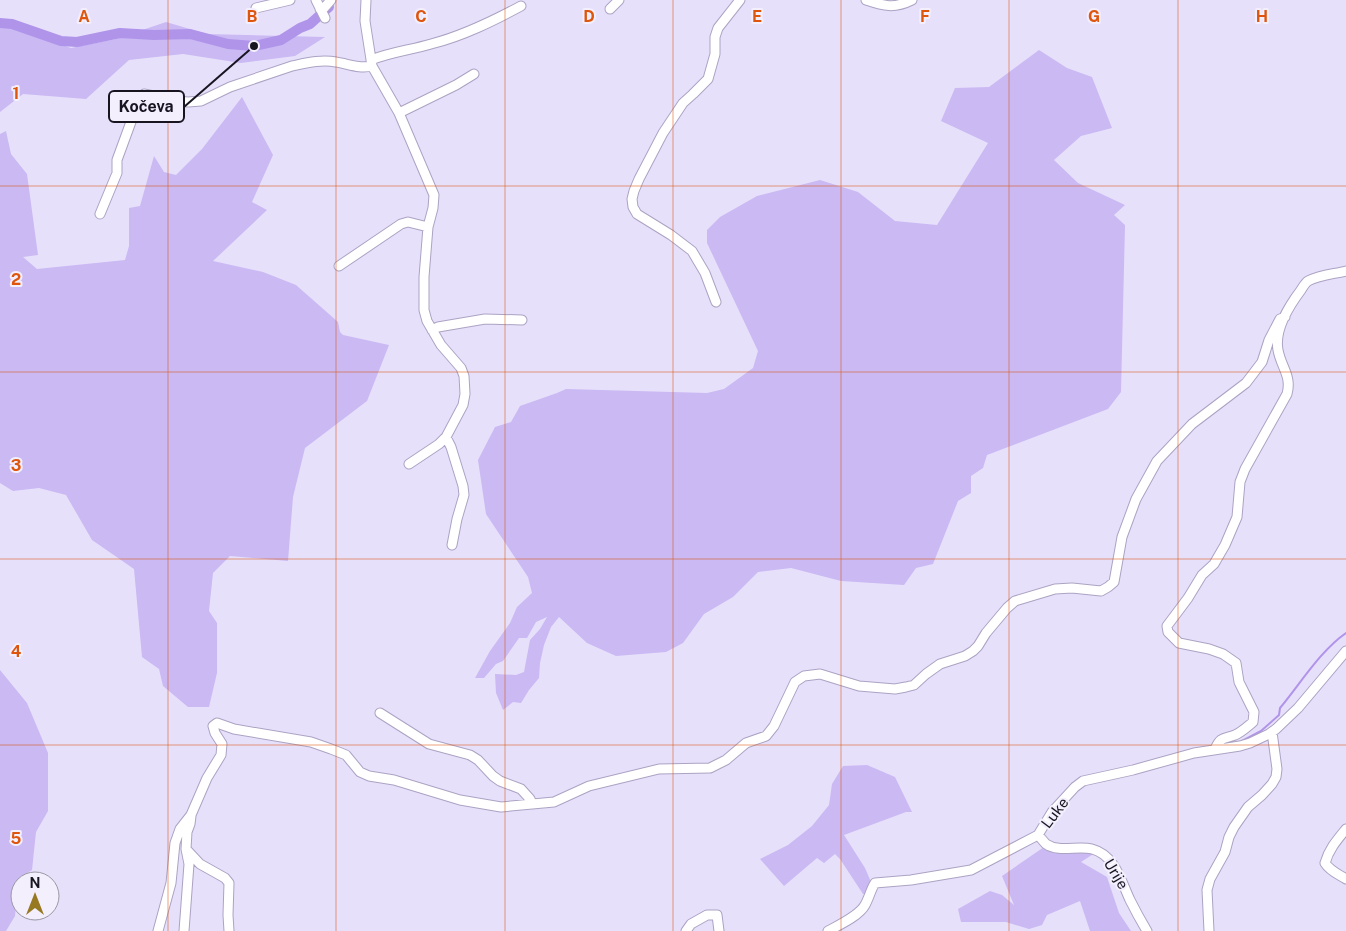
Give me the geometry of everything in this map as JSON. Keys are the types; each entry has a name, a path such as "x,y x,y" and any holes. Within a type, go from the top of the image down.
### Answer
{"street":[{"path":"256,8 290,0"},
{"path":"316,0 322,14 324,8 331,0"},
{"path":"366,0 365,21 372,63 399,112 434,195 428,226 423,294 427,322 441,345 461,368 464,376 465,394 463,405 446,437 439,444 409,464"},
{"path":"610,9 619,0"},
{"path":"716,302 705,273 692,251 671,235 637,214 632,200 639,179 663,133 682,103 708,79 715,54 715,37 718,28 740,0"},
{"path":"866,0 884,5 898,6 912,0"},
{"path":"100,214 117,173 117,160 139,100 144,94 178,101 200,101 230,87 292,66 316,61 366,67 382,55 441,41 486,23 521,6"},
{"path":"399,112 456,85 474,74"},
{"path":"339,266 401,224 408,222 428,226"},
{"path":"1216,749 1219,742 1224,738 1236,734 1253,722 1254,712 1238,682 1236,663 1224,654 1179,643 1166,628 1202,575 1214,564 1225,545 1237,517 1240,482 1245,469 1287,394 1290,386 1289,378 1278,352 1277,344 1283,320 1293,300 1307,281 1346,271"},
{"path":"158,931 171,883 175,843 180,829 191,815 207,778 220,755 222,744 213,726 217,723 234,729 311,742 346,755 360,772 369,776 394,780 460,800 501,806 554,802 589,786 659,769 710,768 726,760 746,743 766,736 774,726 795,682 804,676 820,674 859,686 896,688 914,685 940,664 965,656 973,651 1007,608 1015,601 1055,589 1072,588 1101,591 1108,587 1114,582 1122,537 1136,498 1156,462 1192,424 1246,383 1262,362 1269,340 1280,319 1285,317"},
{"path":"432,330 438,327 485,319 522,320"},
{"path":"446,437 451,447 464,494 452,545"},
{"name":"Luke","path":"828,931 862,910 875,883 911,880 971,870 1038,836 1052,812 1083,780 1133,770 1194,752 1240,746 1272,732 1298,708 1346,651"},
{"path":"380,713 429,744 470,755 500,781 521,789 532,804"},
{"path":"1209,931 1207,890 1210,878 1221,859 1234,827 1248,807 1262,795 1276,778 1277,769 1272,732"},
{"path":"184,931 189,864 186,849 191,815"},
{"path":"1345,883 1326,863 1328,853 1346,829"},
{"name":"Urije","path":"1038,836 1052,846 1060,848 1088,848 1104,854 1119,873 1147,931"},
{"path":"186,849 200,864 225,878 229,883 229,931"},
{"path":"686,931 691,924 707,914 717,915 719,931"}],"shaded area":[{"path":"166,22 207,34 325,37 295,56 241,63 183,54 129,60 86,99 23,94 0,112 0,25 28,32 71,48 116,39"},
{"path":"1039,50 1067,68 1092,77 1112,128 1081,136 1054,160 1078,183 1125,205 1114,215 1125,225 1121,392 1108,409 987,455 983,468 971,476 971,493 958,501 933,564 916,568 904,585 841,581 791,568 758,572 733,597 704,614 683,643 666,652 616,656 587,643 559,617 551,627 544,645 539,678 521,703 513,702 503,710 496,693 495,674 516,675 524,672 530,640 540,629 547,617 536,622 527,638 519,638 503,661 496,664 484,678 475,678 490,651 510,623 517,607 532,593 528,577 486,514 478,460 495,427 511,422 520,406 566,389 707,393 724,389 753,368 758,351 707,243 707,230 720,217 757,196 820,180 858,192 895,221 937,225 988,143 941,121 955,88 989,87"},
{"path":"242,97 273,155 252,202 267,210 213,261 263,272 296,285 338,322 340,332 343,335 389,345 367,401 305,448 293,497 288,561 230,556 213,573 209,611 217,623 217,673 209,707 188,707 163,686 159,669 142,657 134,569 92,540 66,495 39,488 13,491 0,483 0,134 6,131 11,154 27,174 38,255 23,257 37,269 125,260 129,246 129,208 140,206 154,156 164,172 176,175 202,149"},
{"path":"0,670 27,703 48,753 48,811 36,832 32,870 10,871 10,921 12,921 6,931 0,931"},
{"path":"867,765 895,777 912,812 906,812 844,835 865,868 871,882 867,894 863,894 835,854 824,863 817,858 784,886 760,859 788,845 812,826 829,805 832,784 843,766"},
{"path":"1047,845 1098,851 1081,862 1107,877 1119,913 1131,931 1090,931 1080,901 1047,915 1042,925 1029,929 1006,922 961,922 958,909 990,891 1002,895 1014,905 1002,876"}],"waterway":[{"path":"0,23 12,24 61,41 77,42 120,33 154,35 190,34 228,44 254,46 281,40 310,24 329,7"},
{"path":"1242,741 1261,731 1279,715 1280,708 1311,668 1346,633"}],"place":[{"name":"Kočeva","path":"254,46"}]}
